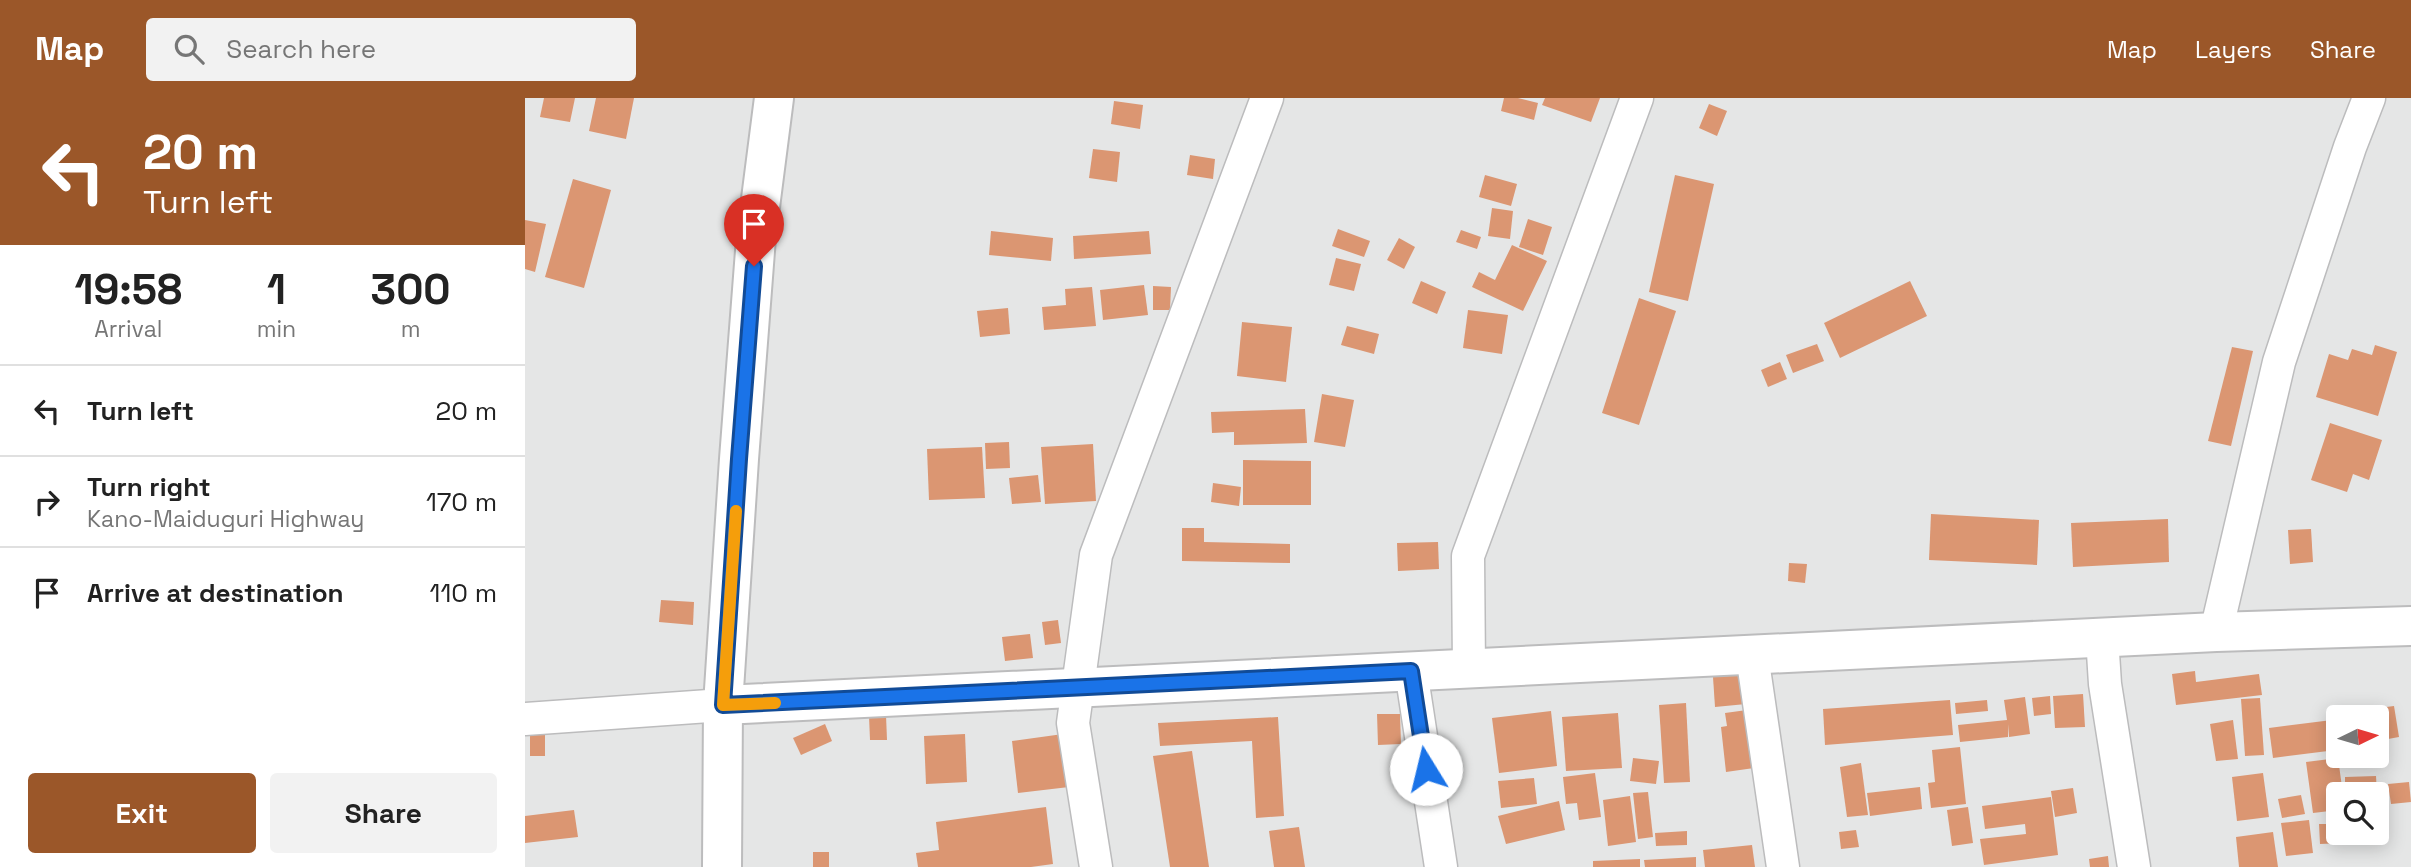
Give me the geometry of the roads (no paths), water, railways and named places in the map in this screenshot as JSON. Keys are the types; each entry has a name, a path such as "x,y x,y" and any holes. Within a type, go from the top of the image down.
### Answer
{"main road":[{"path":"722,867 723,705 739,459 755,252 774,98"},
{"path":"723,705 2102,637 2411,626"}],"street":[{"path":"1096,867 1073,723 1096,555 1267,98"},
{"path":"1469,668 1468,556 1637,98"},
{"path":"2216,632 2279,362 2350,146 2369,98"},
{"path":"2102,637 2105,684 2134,867"},
{"path":"1752,655 1783,867"},
{"path":"1411,671 1441,867"},
{"path":"525,719 723,705"}]}
